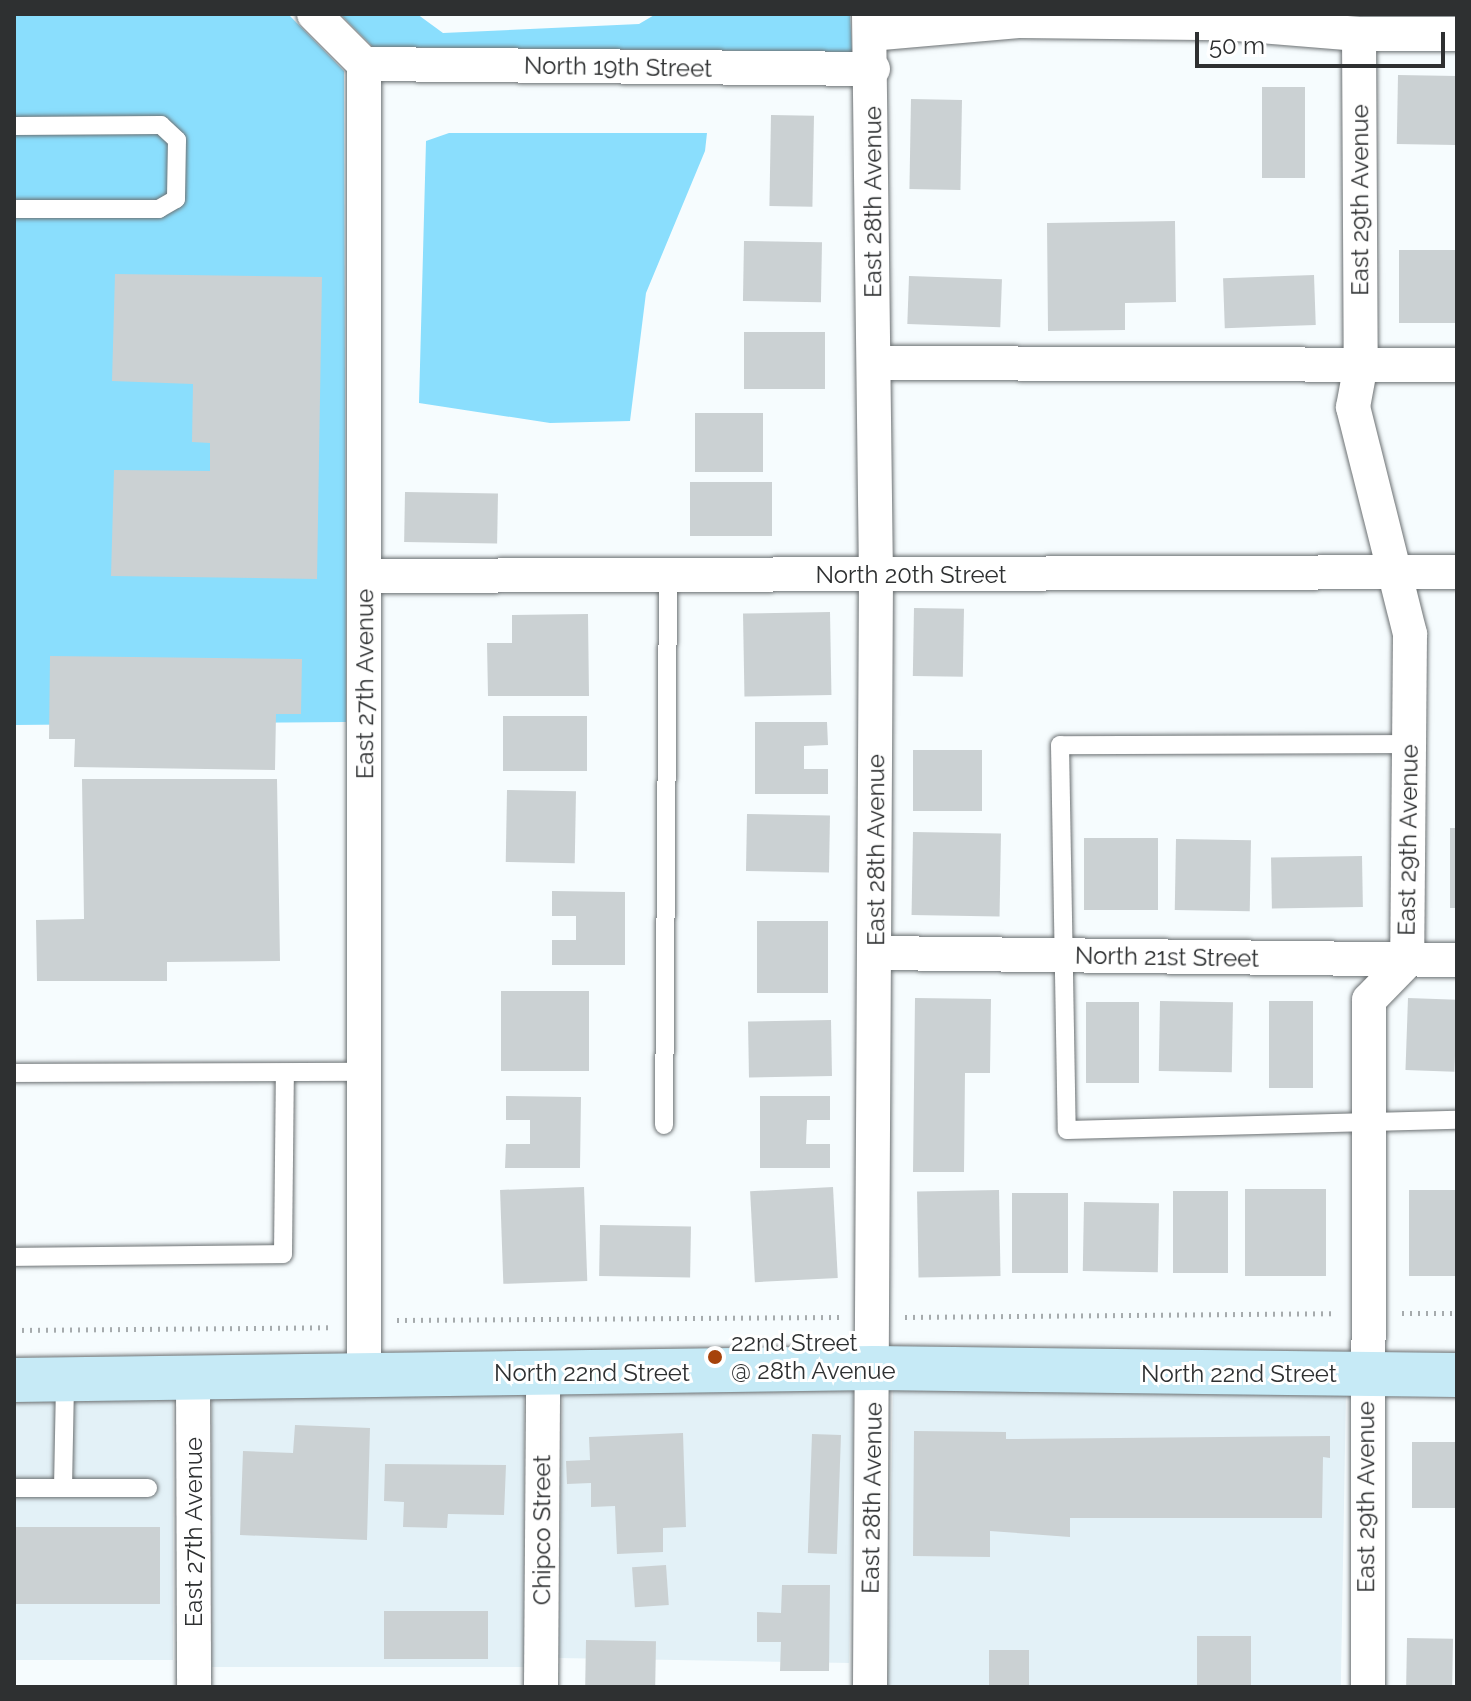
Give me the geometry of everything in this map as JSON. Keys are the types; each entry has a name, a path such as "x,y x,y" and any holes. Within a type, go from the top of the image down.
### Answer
{"main road":[{"name":"North 22nd Street","path":"14,1380 874,1368 1457,1375"}],"street":[{"path":"314,14 364,64"},
{"path":"870,24 1018,21 1224,23 1359,34 1457,34"},
{"name":"East 28th Avenue","path":"870,24 873,69 876,576 870,1687"},
{"name":"East 29th Avenue","path":"1359,34 1361,364 1353,407 1410,634 1407,961 1369,1000 1365,1375 1368,1687"},
{"name":"North 19th Street","path":"364,64 873,69"},
{"name":"East 27th Avenue","path":"364,64 364,1375"},
{"path":"874,363 1457,365"},
{"name":"North 20th Street","path":"365,576 1457,572"},
{"name":"North 21st Street","path":"876,953 1457,960"},
{"name":"Chipco Street","path":"541,1687 543,1373"},
{"name":"East 27th Avenue","path":"193,1378 194,1687"}],"lane":[{"path":"14,126 161,125 177,140 176,199 159,209 14,209"},
{"path":"664,1125 668,576"},
{"path":"1409,744 1060,745 1067,1130 1368,1119 1457,1120"},
{"path":"14,1073 365,1072"},
{"path":"14,1257 283,1254 285,1074"},
{"path":"63,1488 65,1380"},
{"path":"14,1488 148,1488"}],"path":[{"path":"894,1317 1348,1313"},
{"path":"1390,1313 1457,1313"},
{"path":"391,1323 422,1317 856,1317"},
{"path":"14,1330 346,1326"}],"shaded area":[{"path":"14,14 288,14 344,71 346,722 14,725"},
{"path":"340,14 417,14 443,33 639,24 656,14 850,14 852,52 373,47"},
{"path":"449,133 707,133 705,151 646,293 630,421 550,423 419,403 426,141"},
{"path":"563,1381 854,1386 849,1663 558,1658"},
{"path":"893,1386 1346,1394 1341,1687 888,1687"},
{"path":"212,1390 524,1390 524,1667 212,1667"},
{"path":"14,1395 173,1395 173,1660 14,1660"}],"building":[{"path":"1398,75 1457,76 1456,145 1397,144"},
{"path":"1262,87 1305,87 1305,178 1262,178"},
{"path":"911,99 962,100 960,190 909,189"},
{"path":"771,115 814,116 812,207 769,206"},
{"path":"1175,221 1176,302 1125,303 1125,330 1048,331 1047,223"},
{"path":"744,241 822,242 821,302 743,301"},
{"path":"1399,250 1457,250 1457,323 1399,323"},
{"path":"115,274 322,277 317,579 111,576 114,470 210,471 210,443 192,442 193,384 112,381"},
{"path":"1314,275 1316,325 1225,328 1223,278"},
{"path":"909,276 1002,279 1000,327 907,324"},
{"path":"744,332 825,332 825,389 744,389"},
{"path":"695,413 763,413 763,472 695,472"},
{"path":"690,482 772,482 772,536 690,536"},
{"path":"405,492 498,494 497,544 404,542"},
{"path":"914,608 964,609 963,677 913,676"},
{"path":"830,612 831,695 744,697 743,614"},
{"path":"588,614 589,696 488,696 487,643 512,643 512,615"},
{"path":"50,656 302,659 301,714 276,714 275,770 74,767 75,739 49,739"},
{"path":"503,716 587,716 587,771 503,771"},
{"path":"755,722 827,722 828,745 804,746 804,769 828,769 828,794 755,794"},
{"path":"913,750 982,750 982,811 913,811"},
{"path":"82,779 277,779 280,961 167,962 167,981 37,981 36,920 84,919"},
{"path":"507,790 576,791 575,863 506,862"},
{"path":"747,814 830,815 829,872 746,871"},
{"path":"1450,828 1457,828 1457,908 1450,908"},
{"path":"913,832 1001,834 1000,917 912,915"},
{"path":"1084,838 1158,838 1158,910 1084,910"},
{"path":"1176,839 1251,840 1250,911 1175,910"},
{"path":"1362,856 1363,907 1272,909 1271,858"},
{"path":"552,891 625,892 625,965 552,965 552,940 576,940 576,916 552,916"},
{"path":"757,921 828,921 828,993 757,993"},
{"path":"501,991 589,991 589,1071 501,1071"},
{"path":"915,998 991,999 990,1073 965,1073 964,1172 913,1172"},
{"path":"1408,998 1457,1000 1454,1072 1405,1070"},
{"path":"1160,1001 1233,1002 1232,1072 1159,1071"},
{"path":"1269,1001 1313,1001 1313,1088 1269,1088"},
{"path":"1086,1002 1139,1002 1139,1083 1086,1083"},
{"path":"831,1020 832,1076 749,1077 748,1021"},
{"path":"506,1096 581,1097 580,1168 505,1168 506,1144 530,1144 530,1120 506,1120"},
{"path":"760,1096 830,1096 830,1120 807,1120 806,1144 830,1144 830,1168 760,1168"},
{"path":"584,1187 587,1281 503,1284 500,1190"},
{"path":"833,1187 838,1278 755,1282 750,1191"},
{"path":"1245,1189 1326,1189 1326,1276 1245,1276"},
{"path":"999,1190 1001,1276 919,1277 917,1191"},
{"path":"1409,1190 1457,1190 1457,1276 1409,1276"},
{"path":"1173,1191 1228,1191 1228,1273 1173,1273"},
{"path":"1012,1193 1068,1193 1068,1273 1012,1273"},
{"path":"1084,1202 1159,1203 1158,1272 1083,1271"},
{"path":"600,1225 691,1227 690,1278 599,1276"},
{"path":"295,1425 370,1428 367,1540 240,1535 243,1451 293,1453"},
{"path":"914,1431 1006,1432 1006,1439 1330,1436 1330,1458 1323,1457 1322,1518 1070,1518 1070,1537 990,1531 990,1557 913,1556"},
{"path":"683,1433 686,1527 663,1528 663,1552 617,1554 615,1506 591,1507 591,1483 567,1484 566,1461 590,1460 589,1437"},
{"path":"812,1434 841,1435 837,1554 808,1553"},
{"path":"1412,1442 1457,1442 1457,1508 1412,1508"},
{"path":"385,1464 506,1465 504,1515 448,1514 447,1528 403,1527 404,1502 384,1501"},
{"path":"14,1527 160,1527 160,1604 14,1604"},
{"path":"666,1565 669,1605 635,1607 632,1567"},
{"path":"782,1585 830,1585 829,1671 780,1671 781,1642 757,1642 757,1612 781,1613"},
{"path":"384,1611 488,1611 488,1659 384,1659"},
{"path":"1197,1636 1251,1636 1251,1687 1197,1687"},
{"path":"1407,1638 1453,1639 1452,1687 1406,1687"},
{"path":"586,1640 656,1641 655,1687 585,1687"},
{"path":"989,1650 1029,1650 1029,1687 989,1687"}],"place":[{"name":"22nd Street @ 28th Avenue","path":"715,1357"}]}
